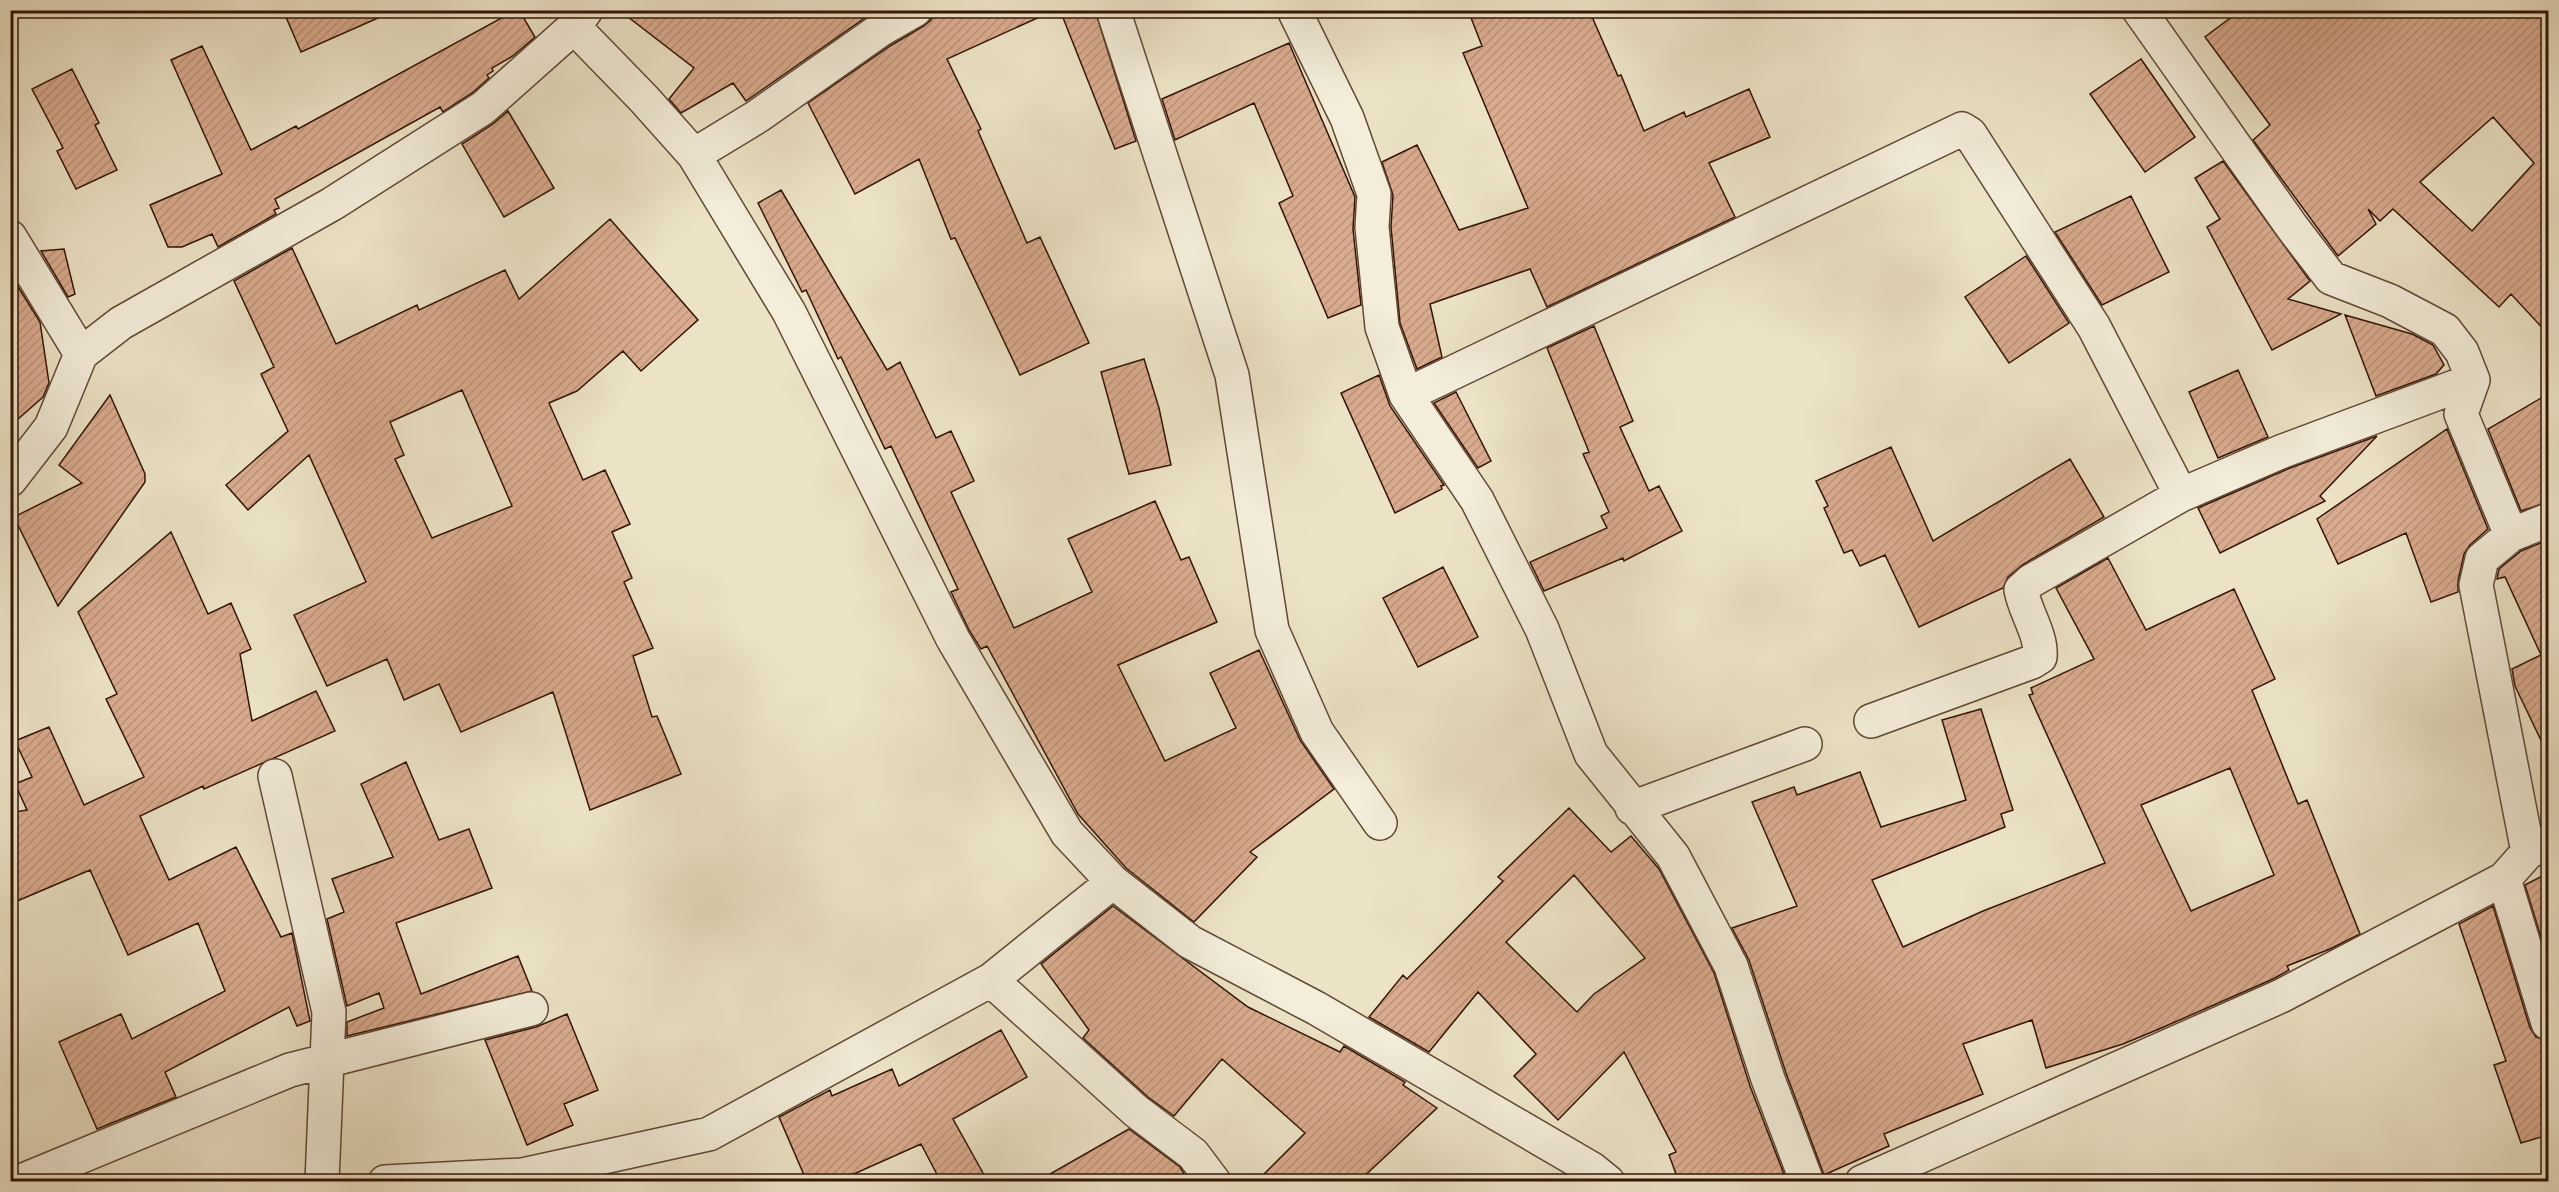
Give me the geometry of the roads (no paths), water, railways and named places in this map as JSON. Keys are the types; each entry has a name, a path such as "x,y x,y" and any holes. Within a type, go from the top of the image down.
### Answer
{"street":[{"path":"694,155 758,116 880,30 915,10"},
{"path":"1113,10 1232,375 1272,630 1317,732 1380,823"},
{"path":"1294,10 1347,118 1374,194 1372,227 1382,327 1406,395 1477,500 1542,629 1591,754 1632,808 1673,856 1731,966 1768,1079 1807,1182"},
{"path":"2139,10 2292,227 2331,278 2390,301 2445,330 2462,352 2472,380 2461,414 2511,535"},
{"path":"10,480 51,427 81,354 121,322 332,204 483,108 580,19 644,99 694,155 789,312 952,639 1067,833 1113,882 1190,942 1316,1008 1592,1169 1608,1182"},
{"path":"1406,395 1962,129 1970,134 2094,327 2181,495"},
{"path":"10,237 81,354"},
{"path":"1871,721 2032,662 2040,657 2041,647 2024,604 2021,590 2031,581 2181,495 2283,451 2472,380"},
{"path":"1862,1182 2281,996 2504,879 2538,848 2476,585 2482,559 2511,535 2548,520"},
{"path":"1632,808 1805,744"},
{"path":"275,776 329,1012 329,1060 322,1182"},
{"path":"2504,879 2548,1023"},
{"path":"385,1182 523,1178 709,1134 991,980 1113,882"},
{"path":"991,980 1136,1111 1194,1154 1214,1182"},
{"path":"19,1182 290,1070 531,1009"}]}
